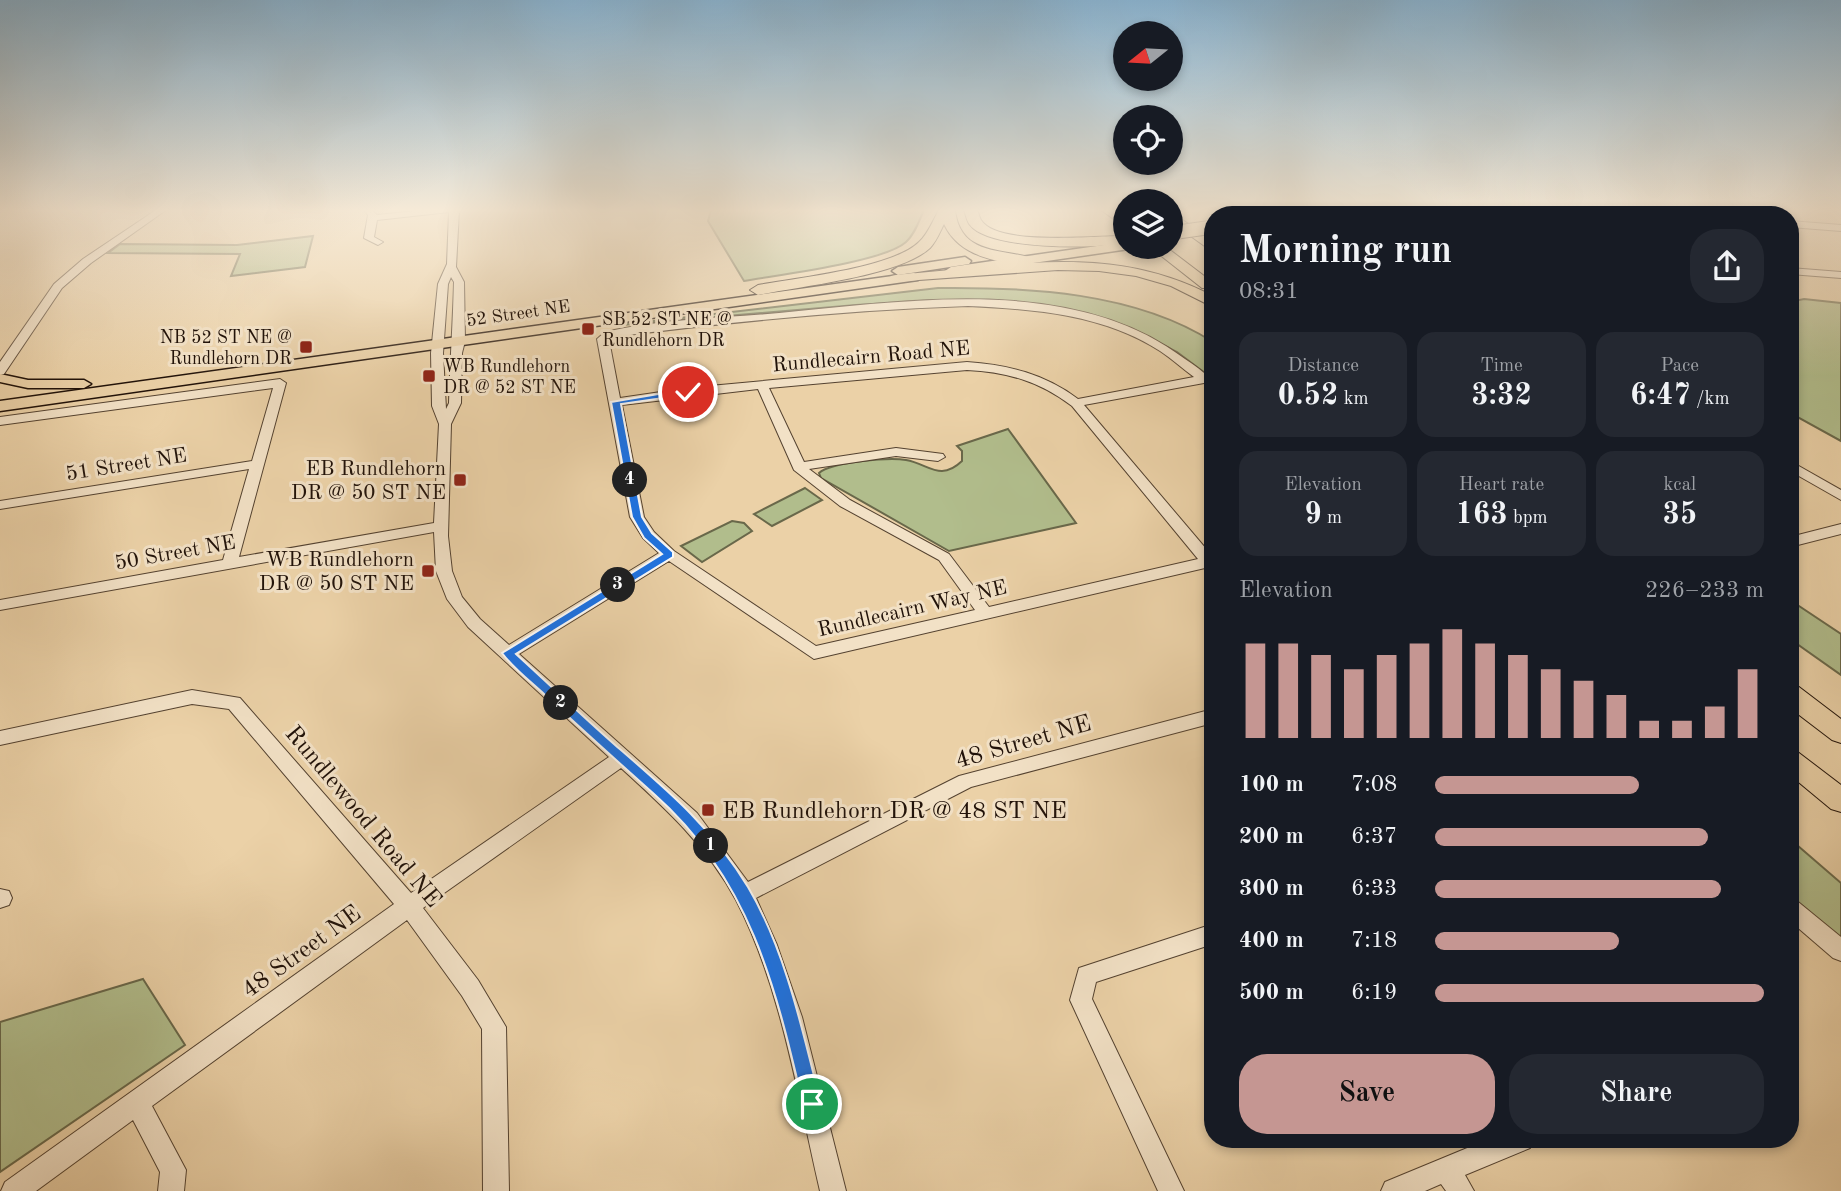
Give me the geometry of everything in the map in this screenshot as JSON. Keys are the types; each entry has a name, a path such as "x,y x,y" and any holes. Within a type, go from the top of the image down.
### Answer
{"highway":[{"path":"758,290 882,266"},
{"path":"896,279 1046,266 1105,266 1163,277 1204,298"},
{"path":"1183,266 1204,281"},
{"path":"1188,266 1204,279"},
{"path":"1799,700 1841,733"},
{"path":"1799,767 1841,801"}],"main road":[{"name":"52 Street NE","path":"459,337 758,290 937,266"},
{"name":"52 Street NE","path":"0,406 459,337 990,266"},
{"name":"52 Street NE","path":"0,396 438,340"},
{"path":"0,378 28,384 85,384"}],"street":[{"path":"0,371 58,286 82,266"},
{"path":"451,268 459,282 459,337 455,402 445,424 441,526 444,571 455,599 474,624 690,819 722,859 744,894 766,945 791,1017 833,1191"},
{"path":"445,424 438,406 438,340 443,284 451,268"},
{"path":"1799,272 1841,275"},
{"name":"Rundlecairn Way NE","path":"1076,403 1204,379 1187,363 1157,344 1080,315 1037,306 951,302 609,334 603,339 637,517 648,535 669,554 814,653 1204,565"},
{"name":"Rundlecairn Road NE","path":"616,402 967,366 1023,373 1055,386 1076,403 1204,557"},
{"path":"0,421 281,383 230,563"},
{"path":"762,385 799,467 845,503 944,557 985,613"},
{"path":"799,467 895,452 938,457"},
{"name":"51 Street NE","path":"0,505 258,464"},
{"path":"1799,470 1841,496"},
{"name":"50 Street NE","path":"2,608 230,563 441,526"},
{"path":"1799,540 1841,529"},
{"path":"508,653 669,554"},
{"name":"Rundlewood Road NE","path":"0,738 192,697 234,703 409,906 470,988 494,1027 496,1191"},
{"name":"48 Street NE","path":"744,894 966,781 1204,718"},
{"name":"48 Street NE","path":"14,1191 409,906 621,758"},
{"path":"1799,916 1841,951"},
{"path":"1171,1191 1081,1000 1087,975 1204,937"},
{"path":"137,1101 173,1170 172,1191"},
{"path":"1394,1191 1454,1180 1506,1148"}],"green space":[{"path":"235,266 305,266 305,267 231,276"},
{"path":"735,266 834,266 804,271 744,281"},
{"path":"938,288 1044,291 1115,303 1150,312 1182,325 1204,337 1204,372 1177,352 1127,327 1058,308 997,300 935,300 856,305 610,326"},
{"path":"1799,300 1841,303 1841,441 1799,418"},
{"path":"1008,429 1076,523 949,551 821,478 819,473 848,463 887,459 906,460 934,470 947,470 962,461 962,451 957,446"},
{"path":"805,488 822,500 772,526 754,514"},
{"path":"732,521 744,523 752,531 702,562 681,546"},
{"path":"1799,606 1841,634 1841,675 1799,645"},
{"path":"1799,847 1841,883 1841,939 1799,904"},
{"path":"143,979 185,1045 0,1172 0,1022"}],"place":[{"name":"SB 52 ST NE @ Rundlehorn DR","path":"588,329"},
{"name":"NB 52 ST NE @ Rundlehorn DR","path":"306,347"},
{"name":"WB Rundlehorn DR @ 52 ST NE","path":"429,376"},
{"name":"EB Rundlehorn DR @ 50 ST NE","path":"460,480"},
{"name":"WB Rundlehorn DR @ 50 ST NE","path":"428,571"},
{"name":"EB Rundlehorn DR @ 48 ST NE","path":"708,810"}],"route":[{"path":"688,392 616,402 637,517 648,535 669,554 508,653 690,819 722,859 744,894 766,945 791,1017 812,1104"}]}
